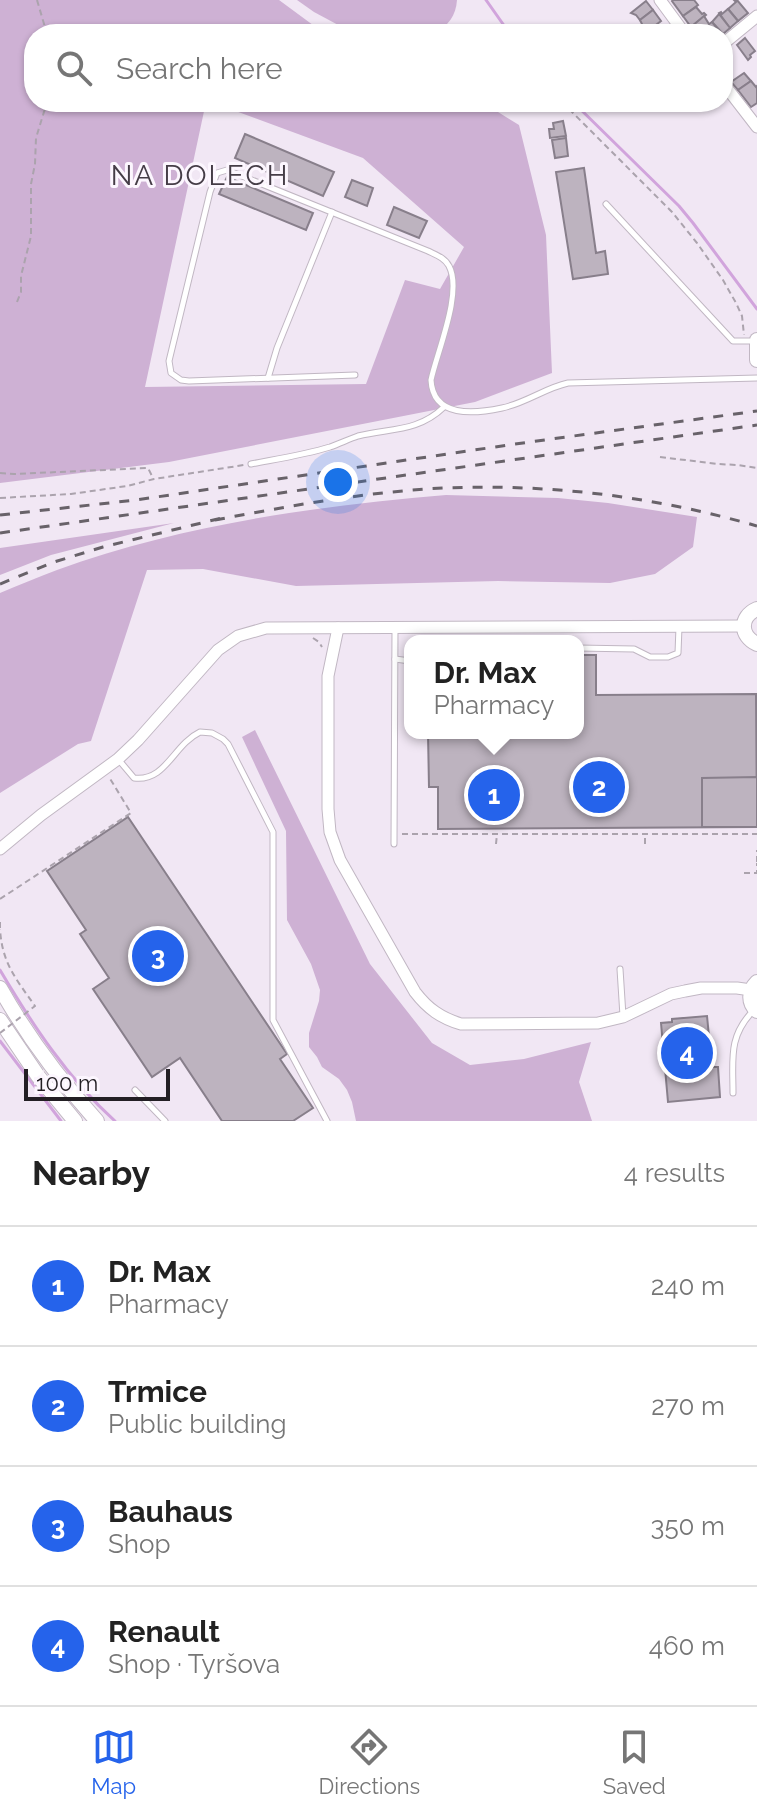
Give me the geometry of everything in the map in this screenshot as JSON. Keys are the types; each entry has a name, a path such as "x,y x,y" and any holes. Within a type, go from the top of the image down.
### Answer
{"main road":[{"path":"753,339 757,360"},
{"path":"757,609 747,615 743,626 747,638 757,644"},
{"path":"754,986 750,997 756,1010"},
{"path":"0,988 35,1044 97,1121"},
{"path":"0,1020 38,1076 75,1121"}],"street":[{"path":"660,0 678,24"},
{"path":"733,36 757,16"},
{"path":"733,96 757,127"},
{"path":"0,849 118,759 218,650 238,636 266,628 743,626"},
{"path":"338,628 328,676 330,832 340,860 415,992 427,1007 461,1024 598,1023 623,1017 671,994 754,986"}],"lane":[{"path":"355,375 189,381 175,377 169,368 169,361 217,173 227,170 446,261 454,287 431,380 431,389 444,407 458,411 503,408 568,383 757,378"},
{"path":"606,204 733,341 753,339"},
{"path":"268,378 332,212"},
{"path":"251,464 330,447 359,436 406,428 436,415 444,407"},
{"path":"584,648 634,649 650,657 668,657 678,653 679,627"},
{"path":"394,844 395,628"},
{"path":"395,659 404,660"},
{"path":"118,759 134,778 150,777 160,770 182,743 200,732 212,733 223,739 233,752 273,832 273,1020 327,1121"},
{"path":"620,969 623,1017"},
{"path":"733,1093 733,1046 742,1022 756,1010"},
{"path":"135,1090 165,1121"}],"path":[{"path":"37,0 44,24"},
{"path":"17,302 31,236 31,184 36,138 44,112"},
{"path":"572,112 672,212 697,243 723,280 753,339"},
{"path":"660,457 757,468"},
{"path":"0,498 71,494 251,464"},
{"path":"0,473 148,468 154,479"},
{"path":"307,637 319,642 323,653"},
{"path":"0,899 131,813 108,776"},
{"path":"394,834 757,834"},
{"path":"496,844 497,834"},
{"path":"645,834 645,844"},
{"path":"744,873 757,873 757,850"},
{"path":"0,922 1,947 6,962 35,1006 0,1033"}],"shaded area":[{"path":"0,0 279,0 312,24 24,24 24,112 204,112 145,387 366,384 405,280 440,289 464,247 363,158 238,112 498,112 519,125 546,235 552,373 475,402 169,462 0,483"},
{"path":"297,0 457,0 455,11 447,24 336,24"},
{"path":"446,495 558,498 697,517 693,547 655,574 610,583 498,581 296,586 203,569 147,570 91,741 78,744 0,793 0,593 104,554 200,529 347,505"},
{"path":"174,523 51,555 0,575 0,548"},
{"path":"255,730 370,964 432,1043 470,1065 524,1059 591,1042 579,1082 592,1121 356,1121 347,1090 339,1079 322,1067 309,1047 309,1033 320,990 311,964 287,920 286,831 242,737"}],"building":[{"path":"673,0 694,0 698,5 683,16"},
{"path":"734,0 748,13 738,21 728,9 736,2"},
{"path":"646,1 653,10 640,20 631,13"},
{"path":"696,7 706,15 695,24 689,24 683,16"},
{"path":"728,9 738,21 733,25 727,24 719,13"},
{"path":"653,10 661,21 642,24 640,20"},
{"path":"719,14 727,24 714,24 712,22"},
{"path":"704,16 709,24 695,24"},
{"path":"745,38 755,51 748,60 737,45"},
{"path":"744,73 751,81 738,90 733,81"},
{"path":"751,81 757,86 757,103 751,107 738,90"},
{"path":"563,121 566,136 550,138 549,129 554,129 553,123"},
{"path":"245,134 334,172 323,196 235,158"},
{"path":"566,138 568,156 555,158 552,140"},
{"path":"584,168 596,253 605,251 608,274 573,279 556,172"},
{"path":"227,177 313,213 306,230 219,194"},
{"path":"352,180 373,188 367,206 345,197"},
{"path":"394,207 427,221 419,238 387,225"},
{"path":"584,655 596,655 596,695 756,694 757,827 438,829 438,787 429,787 428,739 584,739"},
{"path":"757,777 757,827 702,827 702,778"},
{"path":"128,817 287,1054 280,1059 313,1108 293,1121 222,1121 180,1058 152,1077 93,989 109,978 80,934 86,930 47,871"},
{"path":"707,1016 712,1067 718,1067 720,1097 668,1102 661,1023"}],"waterway":[{"path":"486,0 503,24"},
{"path":"583,112 679,206 757,309"},
{"path":"0,970 52,1050 115,1121"},
{"path":"0,1041 61,1121"}],"railway":[{"path":"0,515 136,500 757,411"},
{"path":"0,533 757,425"},
{"path":"215,520 373,494 510,487 635,499 757,526"},
{"path":"0,584 54,562 103,547 226,517"}],"place":[{"name":"Trmice","path":"599,787"},
{"name":"Dr. Max","path":"494,795"},
{"name":"Bauhaus","path":"158,956"},
{"name":"Renault","path":"687,1053"}],"district":[{"name":"NA DOLECH","path":"200,175"}]}
